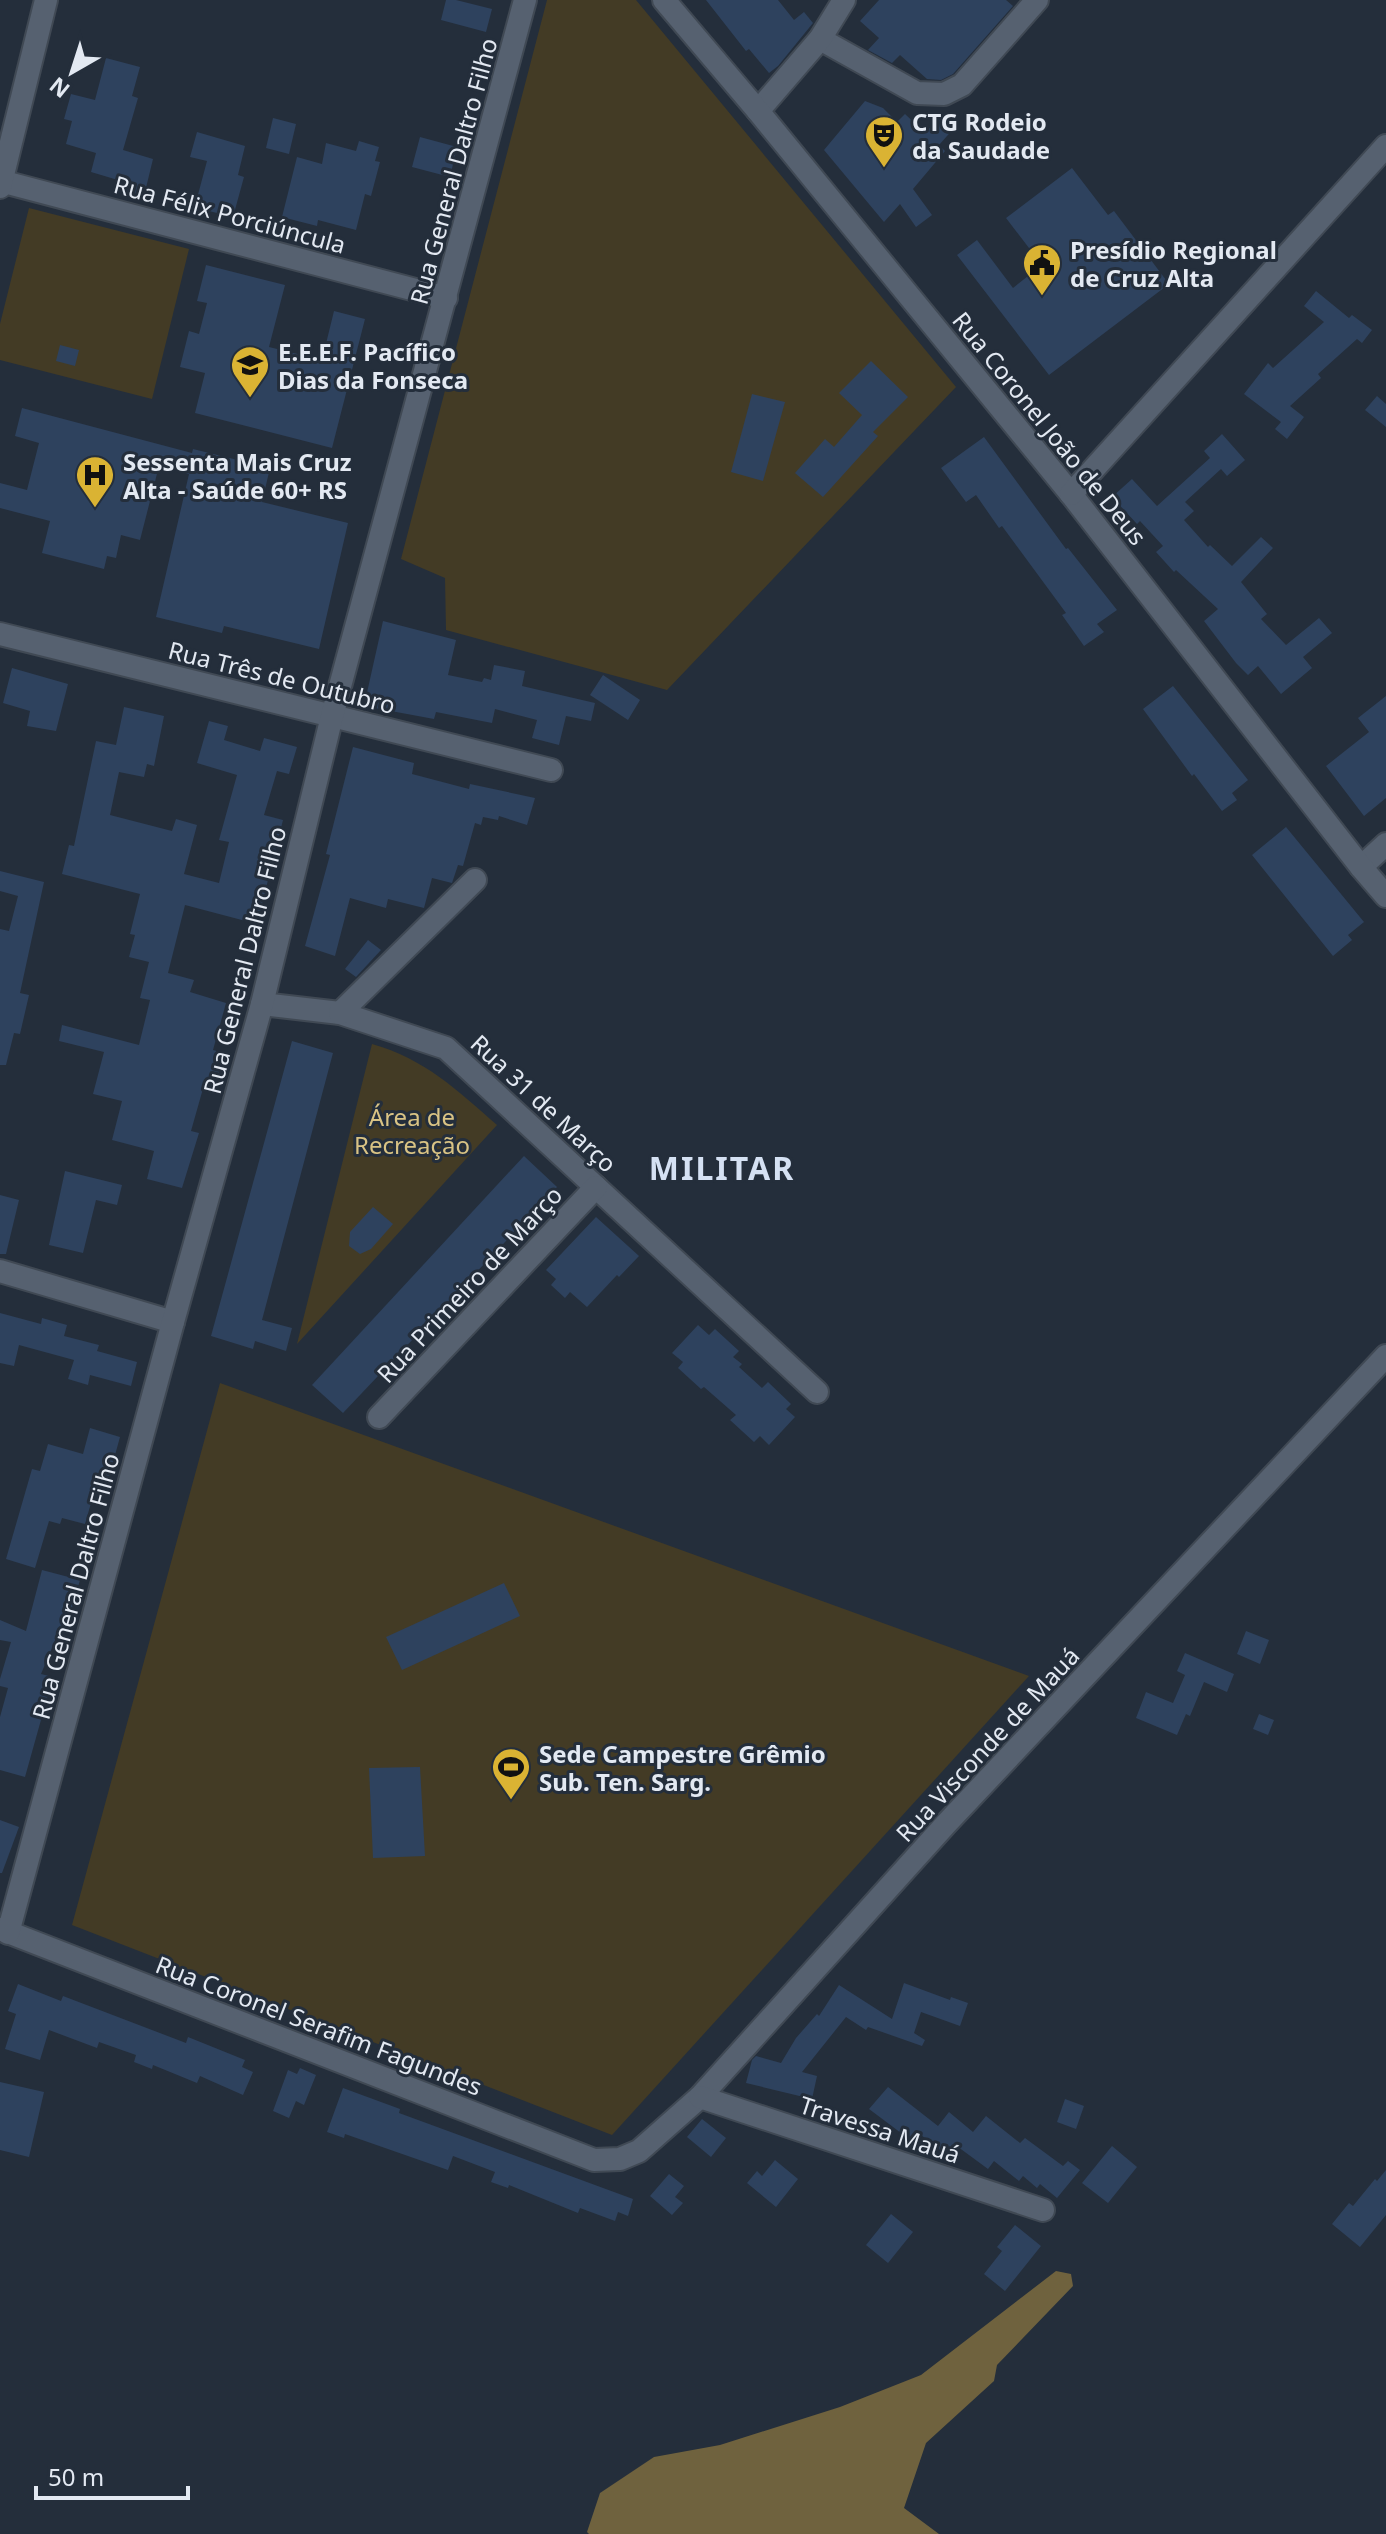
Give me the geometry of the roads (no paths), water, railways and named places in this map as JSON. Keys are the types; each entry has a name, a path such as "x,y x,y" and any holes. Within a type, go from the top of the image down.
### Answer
{"street":[{"path":"0,183 46,0"},
{"name":"Rua General Daltro Filho","path":"4,1931 262,1004 332,716 525,0"},
{"name":"Rua Coronel João de Deus","path":"664,0 1071,494 1386,896"},
{"path":"758,111 820,39 843,0"},
{"path":"820,39 917,93 944,94 962,85 1037,0"},
{"path":"1071,494 1386,146"},
{"name":"Rua Félix Porciúncula","path":"0,183 446,298"},
{"name":"Rua Três de Outubro","path":"0,634 551,770"},
{"path":"1361,867 1386,844"},
{"path":"340,1013 475,880"},
{"name":"Rua 31 de Março","path":"262,1004 340,1013 446,1048 817,1392"},
{"name":"Rua Primeiro de Março","path":"379,1417 596,1187"},
{"path":"0,1271 173,1322"},
{"name":"Rua Visconde de Mauá","path":"620,2159 639,2151 700,2097 946,1824 1386,1356"},
{"name":"Rua Coronel Serafim Fagundes","path":"4,1931 594,2160 620,2159"},
{"name":"Travessa Mauá","path":"700,2097 1043,2210"}],"place":[{"name":"CTG Rodeio da Saudade","path":"884,169"},
{"name":"Presídio Regional de Cruz Alta","path":"1042,297"},
{"name":"E.E.E.F. Pacífico Dias da Fonseca","path":"250,399"},
{"name":"Sessenta Mais Cruz Alta - Saúde 60+ RS","path":"95,509"},
{"name":"Sede Campestre Grêmio Sub. Ten. Sarg.","path":"511,1801"}],"district":[{"name":"MILITAR","path":"722,1167"}],"park label":[{"name":"Área de Recreação","path":"412,1130"}]}
